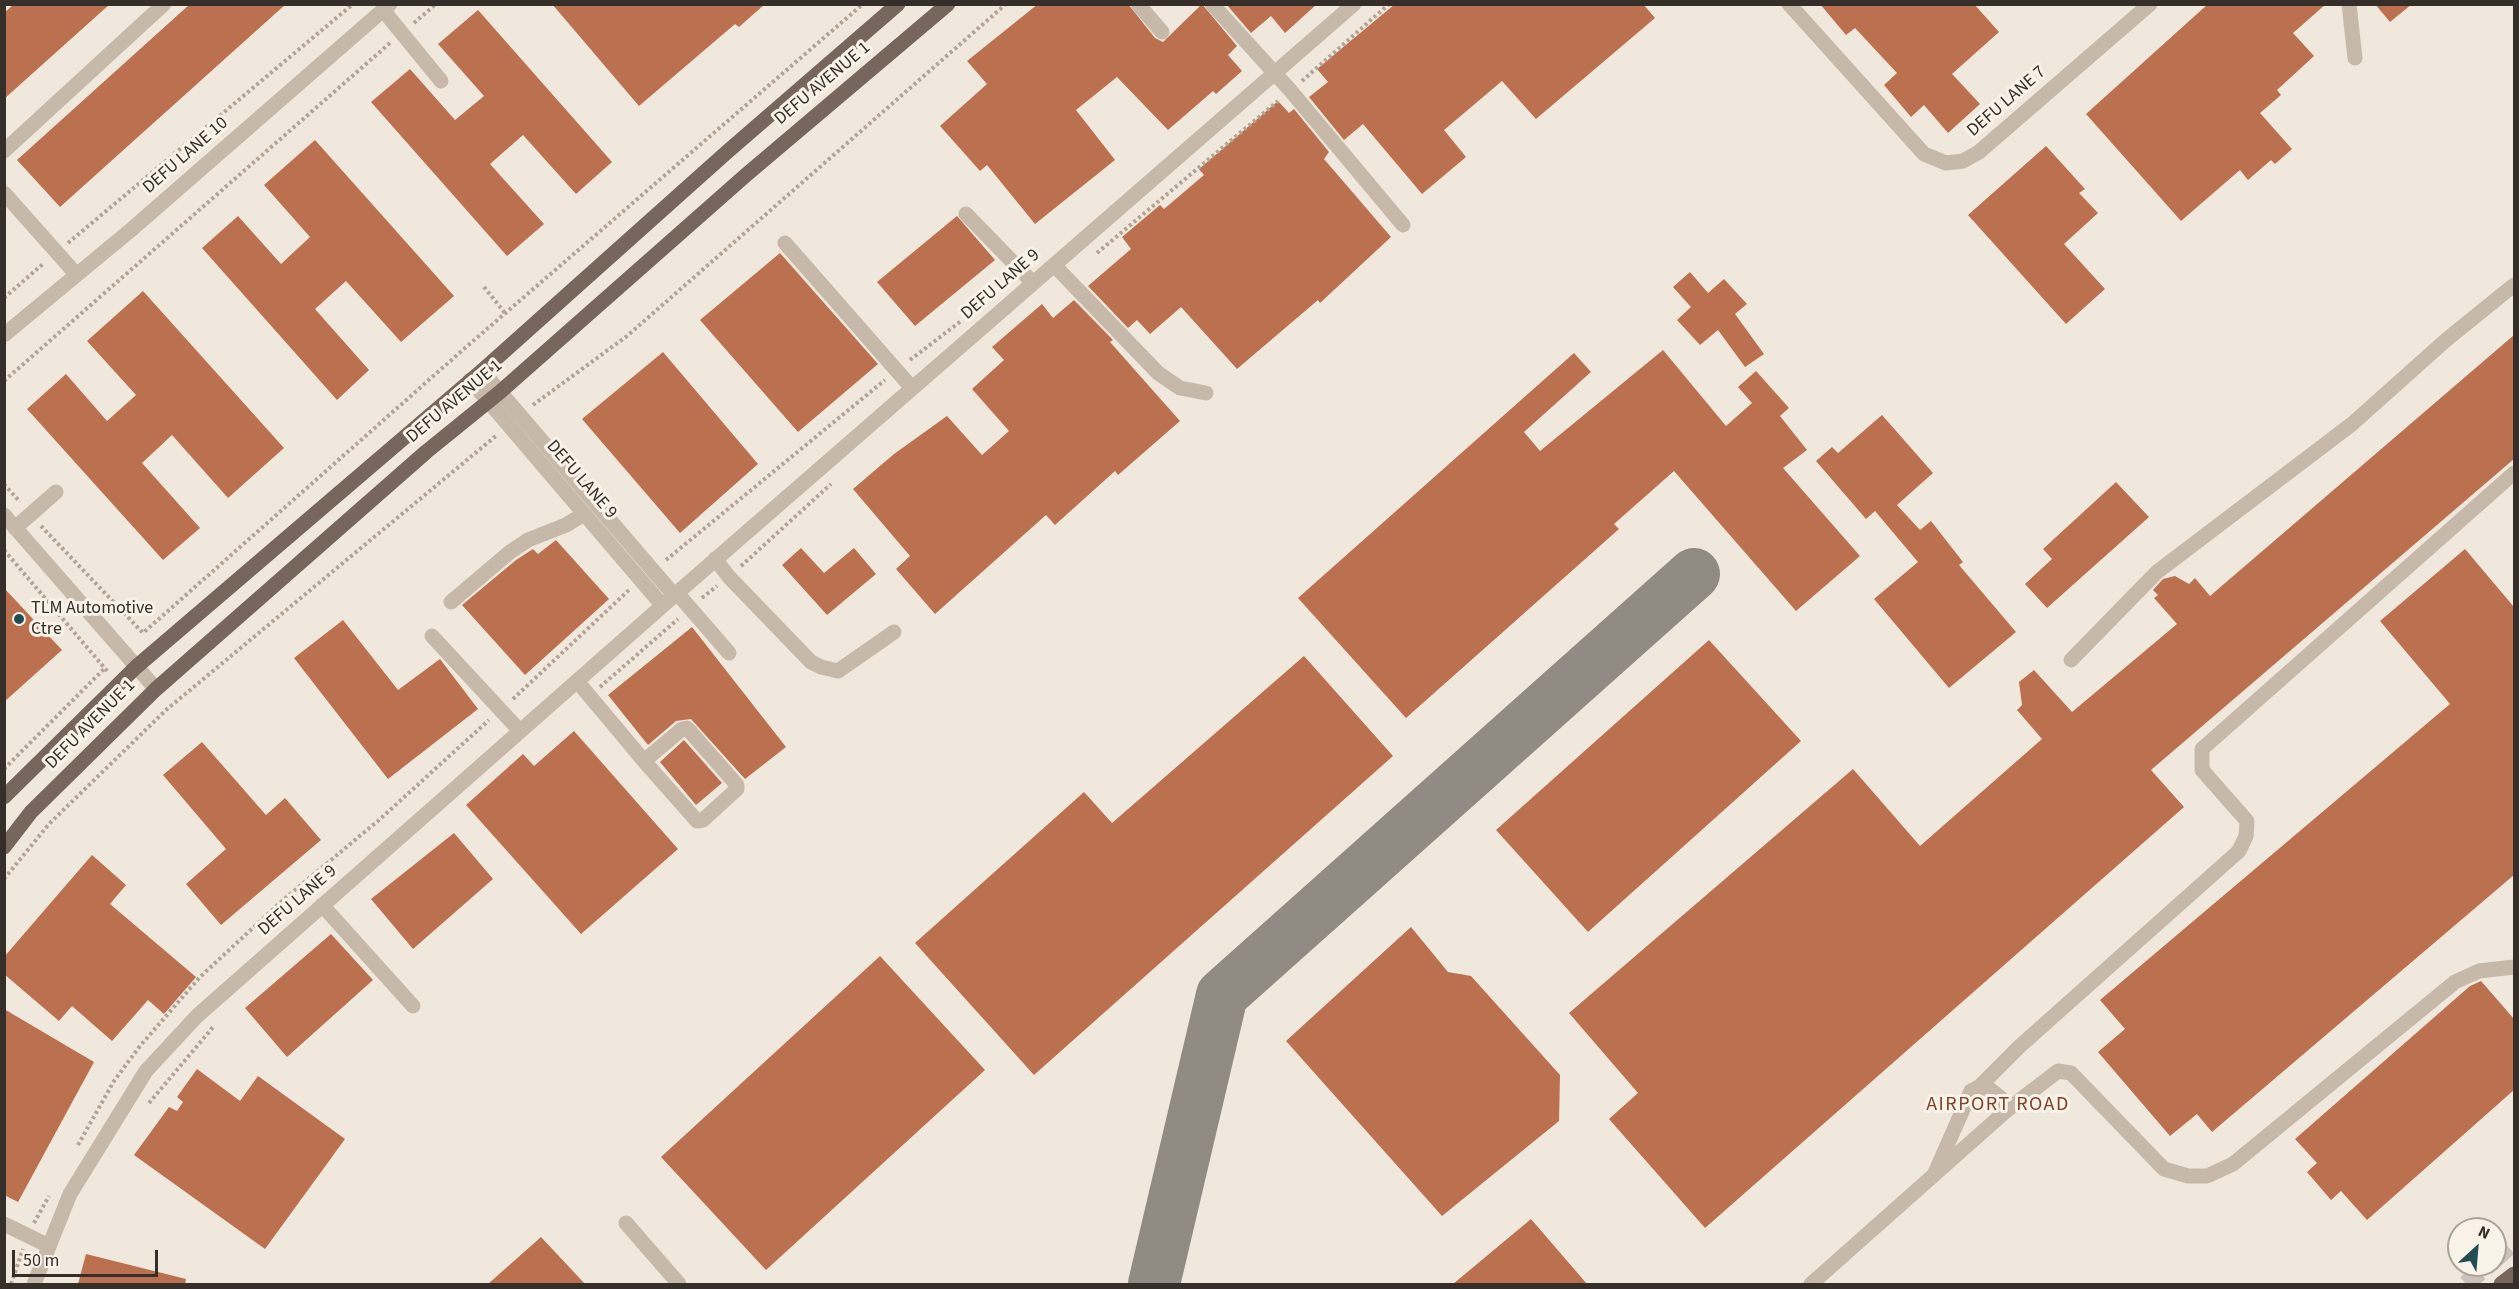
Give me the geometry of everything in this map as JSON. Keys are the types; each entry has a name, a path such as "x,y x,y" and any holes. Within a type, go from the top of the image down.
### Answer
{"main road":[{"name":"DEFU AVENUE 1","path":"4,797 136,667 476,376 727,152 898,4"},
{"name":"DEFU AVENUE 1","path":"4,847 32,812 156,688 426,452 494,397 746,175 948,4"},
{"path":"2501,1284 2514,1274"}],"street":[{"path":"4,151 164,4"},
{"path":"1137,4 1162,32"},
{"path":"1212,4 1403,225"},
{"name":"DEFU LANE 9","path":"34,1284 70,1194 146,1071 197,1016 671,598 1353,4"},
{"name":"DEFU LANE 7","path":"1789,4 1924,154 1946,163 1963,161 1979,152 2150,4"},
{"path":"2349,4 2355,58"},
{"path":"386,7 441,81"},
{"name":"DEFU LANE 10","path":"4,335 132,229 386,7"},
{"path":"4,192 76,274"},
{"path":"966,214 1033,283"},
{"path":"785,243 912,388"},
{"path":"1054,265 1158,373 1179,388 1206,393"},
{"path":"2071,660 2157,572 2352,424 2446,340 2514,285"},
{"name":"DEFU LANE 9","path":"476,376 671,598"},
{"name":"DEFU LANE 9","path":"494,397 584,514 671,598"},
{"path":"1934,1175 1965,1098 1971,1091 1979,1087 2020,1046 2239,851 2246,836 2247,821 2202,770 2202,749 2514,473"},
{"path":"15,528 56,492"},
{"path":"451,602 510,552 528,540 566,525 584,514"},
{"path":"4,515 156,688"},
{"path":"715,560 811,662 821,668 837,671 894,632"},
{"path":"671,598 729,653"},
{"path":"432,636 520,731"},
{"path":"577,681 644,761 697,821 703,820 737,789 737,785 687,728 644,761"},
{"path":"322,905 413,1006"},
{"path":"1811,1284 2006,1111 2058,1071 2071,1073 2164,1169 2188,1176 2207,1176 2233,1164 2455,982 2479,971 2514,966"},
{"path":"1979,1087 1991,1089 2000,1096 2006,1102 2006,1111"},
{"path":"626,1223 680,1284"},
{"path":"4,1224 49,1246"}],"path":[{"path":"4,298 353,4"},
{"path":"410,26 436,4"},
{"path":"4,484 30,515 143,633 504,314 863,4"},
{"path":"4,381 393,40"},
{"path":"484,287 504,314"},
{"path":"4,550 119,684"},
{"path":"4,769 105,668"}],"building":[{"path":"14,4 110,4 4,99 4,13"},
{"path":"190,4 286,4 60,207 17,160"},
{"path":"552,4 765,4 739,27 735,24 639,106"},
{"path":"1038,4 1128,4 1155,38 1163,42 1202,4 1237,46 1228,55 1242,71 1216,94 1213,91 1168,130 1117,77 1076,110 1115,160 1035,224 987,165 980,171 940,126 987,84 967,61"},
{"path":"1226,4 1317,4 1285,33 1271,16 1251,33"},
{"path":"1395,4 1643,4 1655,18 1536,119 1502,81 1444,130 1466,157 1422,194 1363,124 1344,140 1309,97 1328,82 1317,69"},
{"path":"1820,4 1974,4 1999,32 1952,74 1980,104 1948,133 1924,105 1911,117 1884,85 1897,73 1855,28 1846,35"},
{"path":"2208,4 2326,4 2293,33 2314,56 2277,90 2281,95 2260,113 2292,149 2275,164 2271,160 2248,180 2240,170 2181,221 2086,114"},
{"path":"2375,4 2412,4 2390,22"},
{"path":"478,10 612,162 576,194 523,135 490,164 544,224 507,256 371,102 410,69 455,120 484,96 438,44"},
{"path":"1278,101 1289,113 1294,109 1329,152 1324,159 1391,237 1320,303 1318,300 1237,369 1181,307 1150,334 1137,320 1128,328 1088,286 1131,249 1122,237 1160,205 1164,209 1204,175 1199,169"},
{"path":"315,140 454,296 401,342 346,281 315,309 369,370 337,400 202,248 238,216 281,264 310,237 264,185"},
{"path":"2046,146 2085,189 2079,193 2098,213 2064,244 2105,289 2066,324 1968,215"},
{"path":"957,216 995,260 915,326 877,282"},
{"path":"780,253 878,364 798,432 700,320"},
{"path":"1690,272 1708,293 1724,279 1747,304 1735,314 1764,354 1745,367 1718,330 1700,345 1677,320 1691,307 1673,287"},
{"path":"143,291 284,448 228,498 172,435 142,463 200,528 163,560 27,409 66,374 107,421 136,395 87,341"},
{"path":"1074,300 1113,340 1110,342 1180,421 1118,475 1115,471 1055,525 1046,515 935,614 896,569 910,556 853,489 894,454 947,416 982,455 1009,431 972,389 1004,360 992,347 1042,304 1053,318"},
{"path":"2514,335 2514,459 2151,770 2184,807 1705,1228 1609,1119 1638,1093 1569,1013 1853,769 1920,846 2042,739 2017,710 2022,705 2019,682 2034,670 2072,712 2177,624 2154,598 2158,595 2153,590 2163,579 2175,576 2189,584 2195,578 2210,596"},
{"path":"1663,350 1726,426 1752,403 1738,387 1756,371 1789,408 1780,416 1807,450 1783,468 1860,556 1796,611 1674,471 1614,524 1619,529 1406,718 1298,598 1574,353 1591,372 1524,432 1540,451"},
{"path":"663,352 758,464 680,533 582,419"},
{"path":"1882,415 1933,473 1897,505 1920,530 1931,521 1963,562 1959,565 2016,632 1949,688 1874,599 1918,562 1875,511 1866,519 1816,461 1832,447 1838,453"},
{"path":"2116,482 2149,517 2047,608 2025,584 2052,559 2043,549"},
{"path":"556,540 609,599 525,675 462,605 516,560 533,549 538,554"},
{"path":"801,548 824,573 854,548 876,574 827,615 782,565"},
{"path":"2465,549 2514,607 2514,875 2212,1132 2197,1114 2170,1136 2098,1052 2125,1029 2100,1000 2450,704 2380,621"},
{"name":"TLM Automotive Ctre","path":"4,588 62,650 4,702"},
{"path":"343,620 398,690 440,659 478,709 388,779 294,658"},
{"path":"692,627 786,747 745,779 691,719 676,721 648,745 608,695"},
{"path":"1709,640 1801,741 1588,932 1496,830"},
{"path":"1304,656 1393,756 1034,1075 915,943 1084,792 1112,823"},
{"path":"574,731 678,849 581,934 466,805 523,754 534,766"},
{"path":"684,740 722,783 696,805 660,762"},
{"path":"202,742 266,815 285,798 321,840 221,925 186,884 226,849 163,775"},
{"path":"454,833 493,879 413,949 371,899"},
{"path":"92,855 126,885 110,904 196,977 164,1014 148,1000 112,1041 72,1006 59,1021 4,974 4,957"},
{"path":"1411,927 1448,972 1471,976 1560,1075 1559,1121 1442,1216 1286,1041"},
{"path":"331,934 373,980 287,1057 245,1008"},
{"path":"880,956 985,1070 766,1270 661,1157"},
{"path":"2481,981 2514,1019 2514,1090 2367,1220 2341,1191 2331,1200 2307,1172 2317,1163 2295,1139 2470,986"},
{"path":"4,1009 94,1062 18,1202 4,1195"},
{"path":"197,1069 240,1101 258,1076 345,1139 265,1249 134,1155 169,1107 177,1111 183,1102 177,1097"},
{"path":"1531,1219 1587,1284 1453,1284"},
{"path":"541,1237 585,1284 488,1284"},
{"path":"86,1254 186,1279 185,1284 78,1284"}],"taxiway":[{"path":"1154,1284 1222,995 1694,574"}],"tunnel":[{"path":"2507,1248 2514,1242"},
{"path":"2466,1284 2474,1277"}],"place":[{"name":"TLM Automotive Ctre","path":"19,619"}],"district":[{"name":"AIRPORT ROAD","path":"1998,1106"}]}
